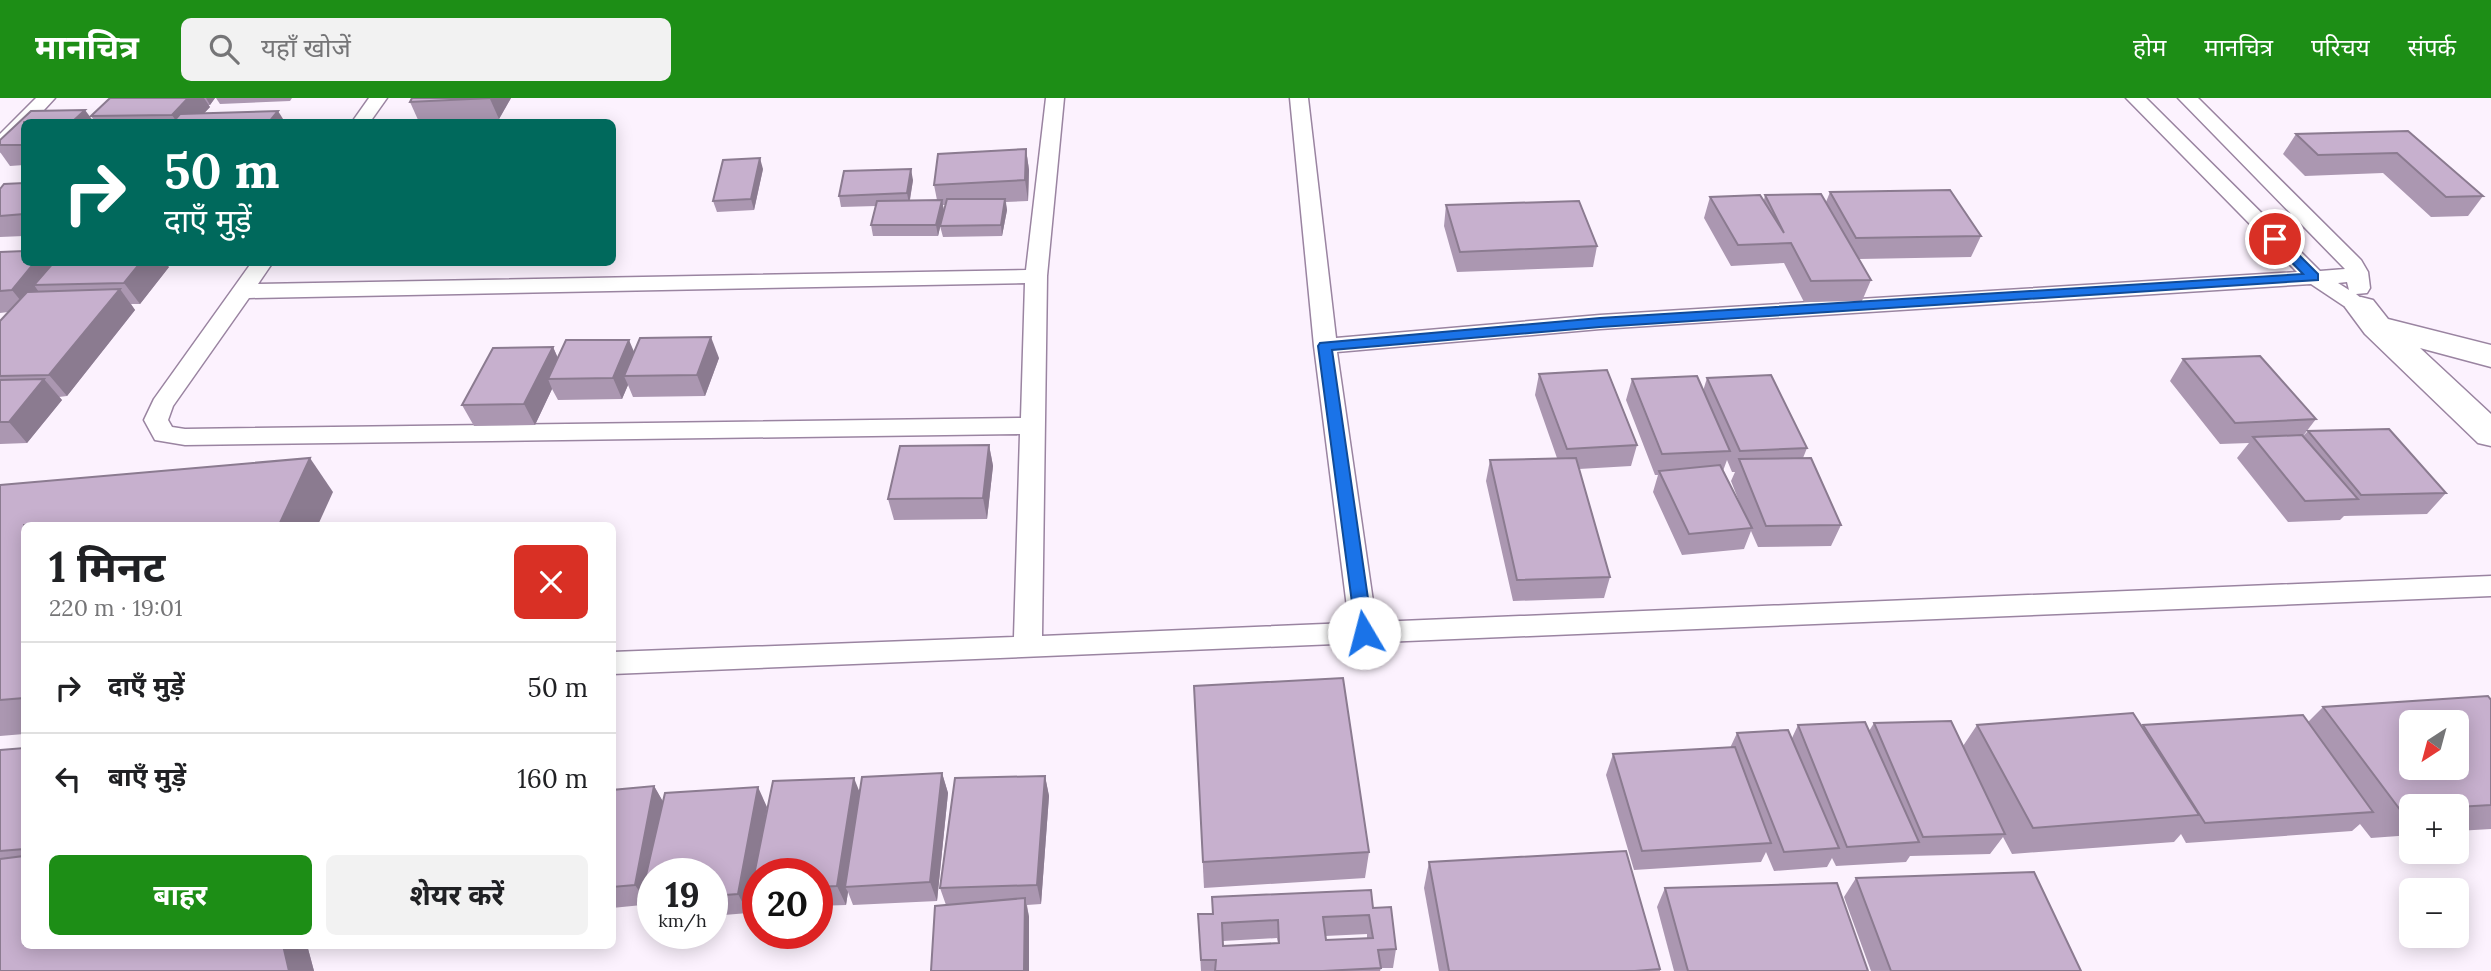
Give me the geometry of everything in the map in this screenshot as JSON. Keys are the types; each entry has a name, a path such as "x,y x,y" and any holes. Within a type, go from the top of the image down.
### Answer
{"street":[{"path":"2365,303 2491,355"},
{"path":"2365,303 2491,434"}],"lane":[{"path":"25,119 46,98"},
{"path":"363,119 378,98"},
{"path":"1028,648 1036,276 1055,98"},
{"path":"1299,98 1325,346 1364,633"},
{"path":"2138,101 2189,100 2353,265 2365,303"},
{"path":"2138,101 2314,277 2365,303"},
{"path":"0,145 21,124"},
{"path":"260,266 162,405 156,420 164,434 185,437 1032,426"},
{"path":"243,290 1036,276"},
{"path":"1325,346 1600,322 2314,277 2365,303"},
{"path":"616,663 2491,586"}],"building":[{"path":"110,98 188,98 172,115 91,116"},
{"path":"412,98 491,98 410,102"},
{"path":"85,110 75,119 22,119 31,111"},
{"path":"278,111 271,119 176,119 180,114"},
{"path":"21,120 21,145 0,145 0,140"},
{"path":"2408,131 2483,196 2446,197 2397,153 2318,155 2296,134"},
{"path":"1026,149 1025,180 934,185 938,154"},
{"path":"760,158 751,199 713,201 723,160"},
{"path":"911,169 907,193 839,196 844,171"},
{"path":"21,183 21,214 0,216 0,189 4,184"},
{"path":"1950,190 1981,236 1856,238 1830,192"},
{"path":"1821,194 1871,280 1811,281 1791,243 1738,245 1710,197 1760,195 1784,233 1765,195"},
{"path":"947,199 1005,199 1001,225 940,226"},
{"path":"942,200 936,225 871,225 877,201"},
{"path":"1579,201 1597,246 1460,252 1446,205"},
{"path":"21,251 21,266 32,266 12,290 0,291 0,252"},
{"path":"51,266 138,266 124,283 34,285"},
{"path":"120,289 49,375 0,376 0,321 27,292"},
{"path":"711,337 697,375 624,376 640,338"},
{"path":"566,340 629,340 613,378 548,379"},
{"path":"553,347 524,404 462,405 493,348"},
{"path":"2260,356 2316,419 2235,423 2183,359"},
{"path":"1607,370 1637,445 1567,449 1539,374"},
{"path":"1771,375 1807,448 1740,451 1707,378"},
{"path":"1697,376 1730,451 1662,454 1632,379"},
{"path":"44,379 9,422 0,422 0,380"},
{"path":"2389,429 2446,493 2361,495 2308,431"},
{"path":"2302,435 2358,499 2305,501 2253,437"},
{"path":"989,445 983,498 888,499 900,446"},
{"path":"310,458 280,522 21,522 21,698 0,700 0,485"},
{"path":"1576,458 1610,577 1517,580 1490,460"},
{"path":"1811,458 1841,525 1766,526 1739,459"},
{"path":"1720,465 1752,528 1689,534 1659,471"},
{"path":"1343,678 1369,852 1203,862 1194,686"},
{"path":"2488,696 2491,700 2491,805 2469,806 2469,794 2399,794 2399,808 2323,707"},
{"path":"2133,713 2199,815 2033,828 1977,725"},
{"path":"2303,715 2373,812 2205,823 2143,725"},
{"path":"1951,721 2005,834 1923,837 1874,723"},
{"path":"1865,722 1919,842 1847,847 1798,725"},
{"path":"1788,730 1839,848 1784,852 1737,733"},
{"path":"1735,747 1771,843 1642,851 1613,754"},
{"path":"21,748 21,849 0,851 0,750"},
{"path":"942,773 930,882 845,887 862,777"},
{"path":"1045,776 1037,885 940,888 955,778"},
{"path":"854,778 837,886 833,886 833,858 757,858 773,781"},
{"path":"654,786 640,858 637,858 635,885 616,887 616,790"},
{"path":"758,787 745,858 742,858 738,894 728,895 728,858 650,858 665,793"},
{"path":"1626,851 1660,969 1449,971 1429,862"},
{"path":"21,856 21,949 284,949 289,971 0,971 0,859"},
{"path":"2034,872 2081,971 1891,971 1856,878"},
{"path":"1837,883 1868,971 1688,971 1665,888"},
{"path":"1371,890 1373,908 1391,907 1396,949 1378,950 1381,968 1215,971 1216,960 1201,960 1198,914 1213,914 1212,897","holes":["1369,915 1373,938 1326,940 1323,917","1278,920 1279,943 1223,946 1222,923"]},
{"path":"1025,898 1024,971 931,971 935,906"}],"route":[{"path":"1364,633 1325,346 1600,322 2314,277 2275,239"}]}
